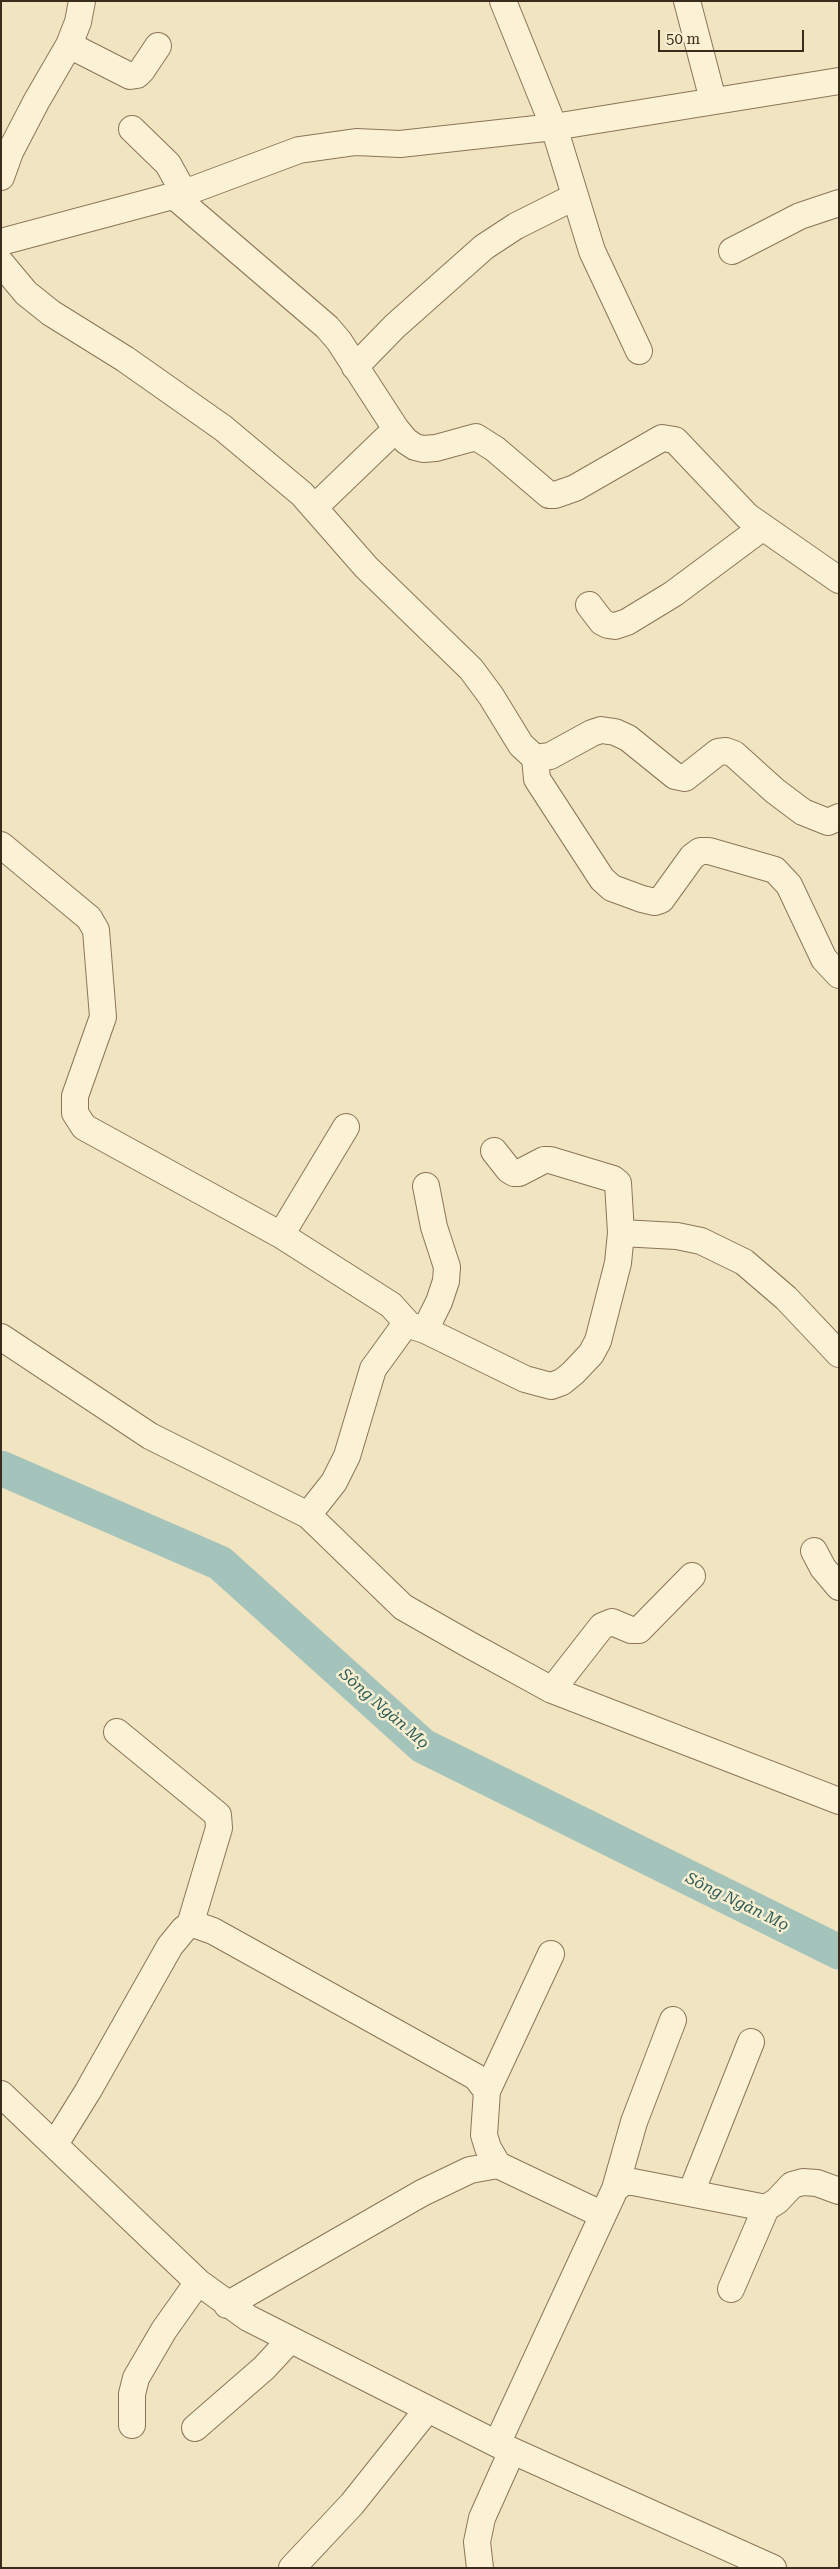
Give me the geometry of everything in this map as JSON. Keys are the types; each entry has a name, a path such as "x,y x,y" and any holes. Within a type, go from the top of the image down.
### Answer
{"street":[{"path":"1,177 10,152 69,45 78,22 82,1"},
{"path":"503,1 554,127 592,251 639,351"},
{"path":"687,1 713,100"},
{"path":"69,45 130,76 137,75 142,70 158,46"},
{"path":"1,242 179,194 299,150 356,142 400,144 554,127 839,80"},
{"path":"132,129 168,164 179,194 327,327 406,441 423,449 469,438 483,440 549,495 563,493 575,488 662,438 675,440 732,503 839,580"},
{"path":"355,367 395,326 484,247 516,226 574,197"},
{"path":"732,252 791,221 839,203"},
{"path":"1,263 26,293 51,313 125,359 223,428 315,507 366,567 471,669 491,696 521,746 535,758 541,759 550,756 601,730 615,732 628,738 675,776 685,778 718,752 726,751 734,754 775,792 803,812 828,822 839,817"},
{"path":"315,507 396,429"},
{"path":"588,605 602,622 608,626 627,622 673,594 763,527"},
{"path":"535,758 537,779 602,879 612,888 642,899 655,902 661,900 692,857 700,852 709,852 775,870 789,885 824,959 839,975"},
{"path":"1,845 89,918 96,930 104,1017 75,1096 74,1104 78,1120 89,1132 281,1235 391,1305 417,1327 526,1379 545,1386 562,1382 592,1354 598,1342 618,1263 621,1233 620,1189 618,1183 613,1179 550,1160 544,1160 519,1174 514,1173 509,1170 494,1151"},
{"path":"281,1235 346,1127"},
{"path":"308,1515 334,1482 347,1456 373,1369 397,1333 417,1327 439,1302 446,1281 447,1267 434,1227 426,1186"},
{"path":"621,1233 677,1236 701,1241 744,1262 786,1298 839,1354"},
{"path":"1,1337 150,1436 308,1515 404,1607 552,1690 839,1801"},
{"path":"814,1551 823,1568 839,1588"},
{"path":"552,1690 606,1623 612,1622 631,1630 639,1630 692,1576"},
{"path":"55,2144 88,2091 170,1946 184,1929 190,1925 219,1828 218,1815 117,1732"},
{"path":"190,1925 213,1932 476,2077 487,2090"},
{"path":"498,2166 488,2148 484,2134 487,2090 550,1954"},
{"path":"480,2568 477,2542 482,2518 505,2447 615,2189 634,2122 673,2020"},
{"path":"691,2193 751,2042"},
{"path":"1,2094 198,2282 226,2305 289,2341 426,2410 773,2568"},
{"path":"226,2305 311,2255 455,2176 470,2170 498,2166 603,2215"},
{"path":"615,2189 624,2182 633,2182 766,2208"},
{"path":"731,2289 766,2208 777,2201 792,2185 803,2182 817,2183 839,2191"},
{"path":"132,2425 132,2394 136,2378 164,2330 198,2282"},
{"path":"194,2428 250,2381 289,2341"},
{"path":"292,2568 352,2504 426,2410"}],"waterway":[{"name":"Sông Ngàn Mọ","path":"1,1468 220,1563 423,1746 839,1952"}]}
